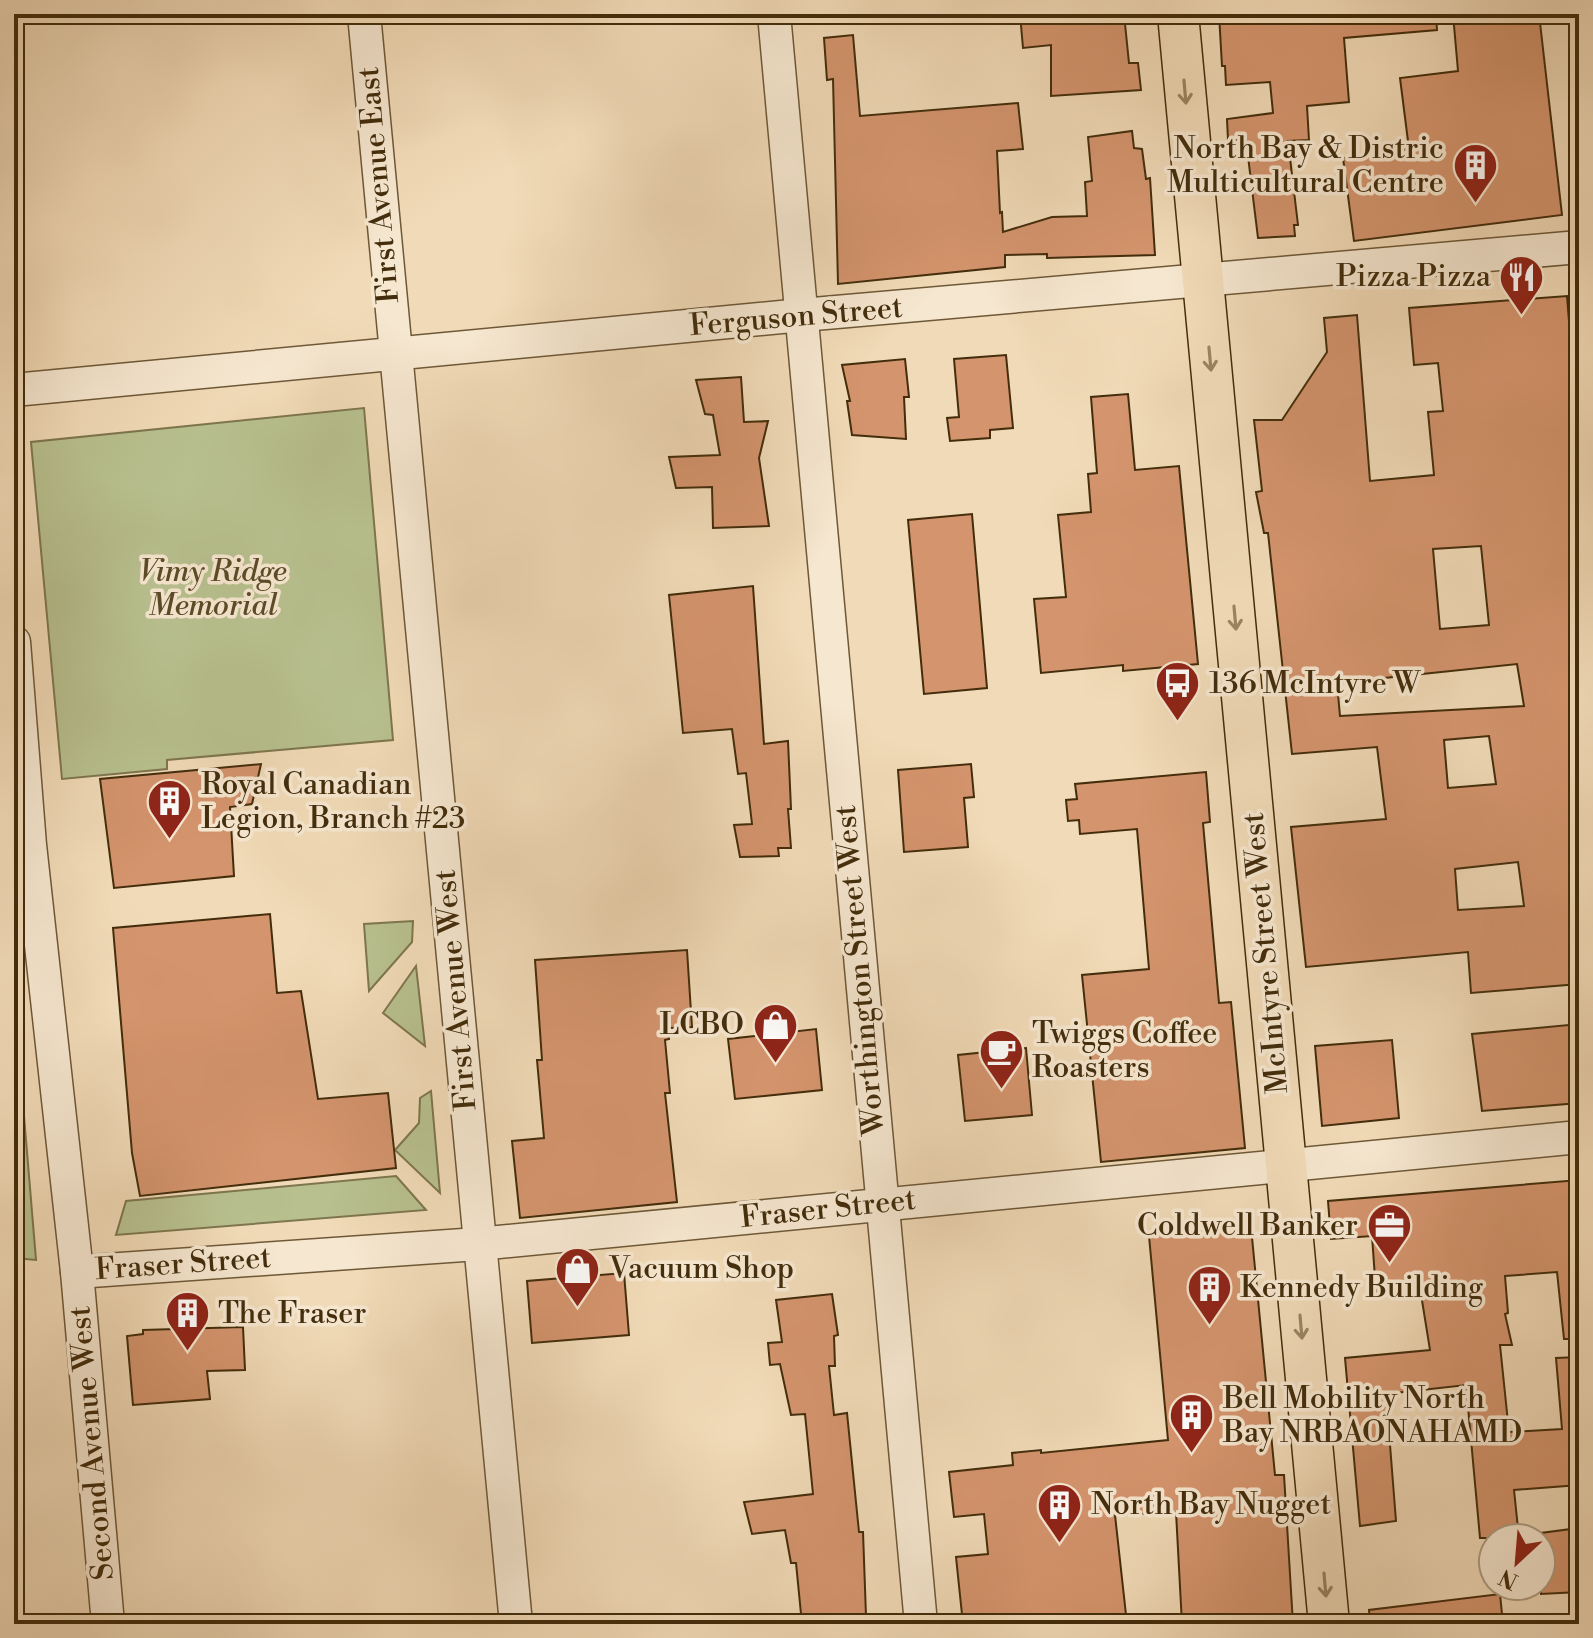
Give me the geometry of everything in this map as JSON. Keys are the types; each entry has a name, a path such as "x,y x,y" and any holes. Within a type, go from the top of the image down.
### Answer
{"main road":[{"name":"McIntyre Street West","path":"1178,14 1329,1624"}],"street":[{"name":"First Avenue East","path":"364,14 395,355"},
{"name":"Worthington Street West","path":"774,14 921,1624"},
{"name":"Ferguson Street","path":"14,390 802,315 1579,247"},
{"name":"First Avenue West","path":"395,355 516,1624"},
{"name":"Second Avenue West","path":"14,642 30,845 77,1272 108,1624"},
{"name":"Fraser Street","path":"77,1272 478,1244 1579,1137"}],"green space":[{"name":"Vimy Ridge Memorial","path":"364,408 393,740 167,760 167,769 62,779 31,442"},
{"path":"413,921 412,942 369,991 364,924"},
{"path":"416,966 425,1046 383,1013"},
{"path":"14,1081 23,1104 36,1260 14,1258"},
{"path":"431,1091 440,1193 395,1150 419,1123 420,1098"},
{"path":"396,1176 426,1210 116,1235 126,1201"}],"building":[{"path":"1020,14 1124,14 1129,63 1138,63 1141,90 1051,96 1051,45 1023,48"},
{"path":"1219,14 1436,14 1437,30 1344,38 1349,102 1307,106 1309,140 1288,141 1298,225 1294,225 1295,236 1258,238 1246,140 1228,140 1227,119 1273,113 1270,82 1226,85"},
{"path":"1453,14 1539,14 1562,215 1354,241 1343,158 1409,149 1400,78 1458,71"},
{"path":"853,35 860,116 1018,103 1023,149 997,151 1003,232 1052,217 1087,216 1085,182 1092,181 1088,137 1132,131 1134,148 1142,149 1146,179 1150,178 1155,255 1047,258 1047,254 1005,255 1005,267 838,284 833,79 827,80 824,38"},
{"path":"1567,296 1579,448 1579,984 1471,993 1468,952 1306,967 1291,827 1386,819 1377,747 1292,754 1268,533 1264,533 1256,492 1262,491 1254,420 1282,420 1327,352 1324,318 1357,315 1370,481 1434,475 1428,412 1443,411 1438,363 1414,365 1409,308","holes":["1481,546 1489,625 1440,629 1433,549","1517,664 1524,706 1340,716 1337,683","1489,736 1496,784 1448,788 1444,740","1518,862 1524,906 1458,910 1455,869"]},
{"path":"1006,355 1013,428 990,430 990,438 950,441 947,418 959,417 954,359"},
{"path":"905,359 909,397 904,397 906,439 852,435 847,401 850,401 842,365"},
{"path":"741,377 744,422 768,421 759,458 769,526 713,528 712,487 676,488 669,457 720,455 713,415 705,414 696,380"},
{"path":"1128,394 1135,470 1179,466 1198,664 1123,671 1123,665 1041,673 1034,599 1066,597 1058,515 1091,512 1088,474 1097,473 1091,397"},
{"path":"972,514 987,688 924,694 908,520"},
{"path":"753,586 764,744 788,741 791,848 778,848 779,856 740,857 734,825 752,824 746,773 738,774 732,729 683,733 669,595"},
{"name":"Royal Canadian Legion, Branch #23","path":"261,764 252,804 230,807 234,876 114,888 100,779"},
{"path":"971,764 974,797 964,798 968,847 904,852 898,770"},
{"path":"1206,772 1210,822 1203,823 1219,1003 1231,1002 1245,1148 1101,1162 1082,975 1149,969 1137,829 1080,834 1079,820 1068,821 1066,800 1077,799 1075,784"},
{"path":"270,914 277,993 301,991 318,1099 388,1093 396,1168 140,1196 132,1153 113,928"},
{"path":"687,950 692,1027 668,1028 669,1039 665,1040 670,1093 665,1093 677,1202 520,1218 512,1141 544,1138 537,1060 542,1060 535,960"},
{"path":"1579,1024 1579,1103 1482,1111 1472,1034"},
{"name":"LCBO","path":"816,1029 822,1090 735,1099 728,1039"},
{"path":"1392,1040 1399,1118 1322,1126 1315,1046"},
{"path":"1026,1048 1032,1115 965,1121 958,1055"},
{"path":"1579,1180 1579,1339 1564,1339 1557,1272 1505,1276 1508,1313 1505,1314 1512,1345 1500,1345 1509,1432 1562,1429 1556,1358 1579,1357 1579,1485 1514,1490 1517,1522 1479,1522 1466,1385 1386,1394 1396,1521 1360,1526 1345,1358 1430,1350 1421,1294 1407,1295 1406,1290 1376,1292 1372,1236 1331,1239 1328,1201"},
{"path":"1251,1227 1275,1475 1284,1475 1293,1624 1182,1624 1176,1512 1115,1515 1127,1624 963,1624 956,1557 988,1554 984,1514 954,1517 949,1472 1013,1465 1012,1453 1041,1450 1041,1453 1168,1440 1149,1236"},
{"name":"Vacuum Shop","path":"624,1273 629,1335 532,1343 527,1281"},
{"path":"832,1294 838,1335 834,1336 835,1366 829,1366 834,1415 847,1413 859,1532 863,1532 866,1616 858,1616 859,1624 802,1624 796,1563 791,1563 785,1530 752,1534 744,1502 813,1494 805,1414 791,1415 780,1364 770,1365 768,1343 782,1342 776,1300"},
{"name":"The Fraser","path":"243,1327 245,1370 207,1371 210,1399 133,1405 127,1336 143,1334 143,1330"},
{"path":"1579,1528 1579,1592 1557,1593 1557,1531"},
{"path":"1477,1597 1477,1602 1501,1602 1503,1624 1370,1624 1369,1610"}],"place":[{"name":"North Bay & Distric Multicultural Centre","path":"1475,205"},
{"name":"Pizza Pizza","path":"1522,316"},
{"name":"136 McIntyre W","path":"1178,723"},
{"name":"Royal Canadian Legion, Branch #23","path":"170,841"},
{"name":"LCBO","path":"775,1064"},
{"name":"Twiggs Coffee Roasters","path":"1001,1090"},
{"name":"Coldwell Banker","path":"1389,1265"},
{"name":"Vacuum Shop","path":"578,1308"},
{"name":"Kennedy Building","path":"1209,1327"},
{"name":"The Fraser","path":"187,1353"},
{"name":"Bell Mobility North Bay NRBAONAHAMD","path":"1192,1455"},
{"name":"North Bay Nugget","path":"1060,1544"}]}
